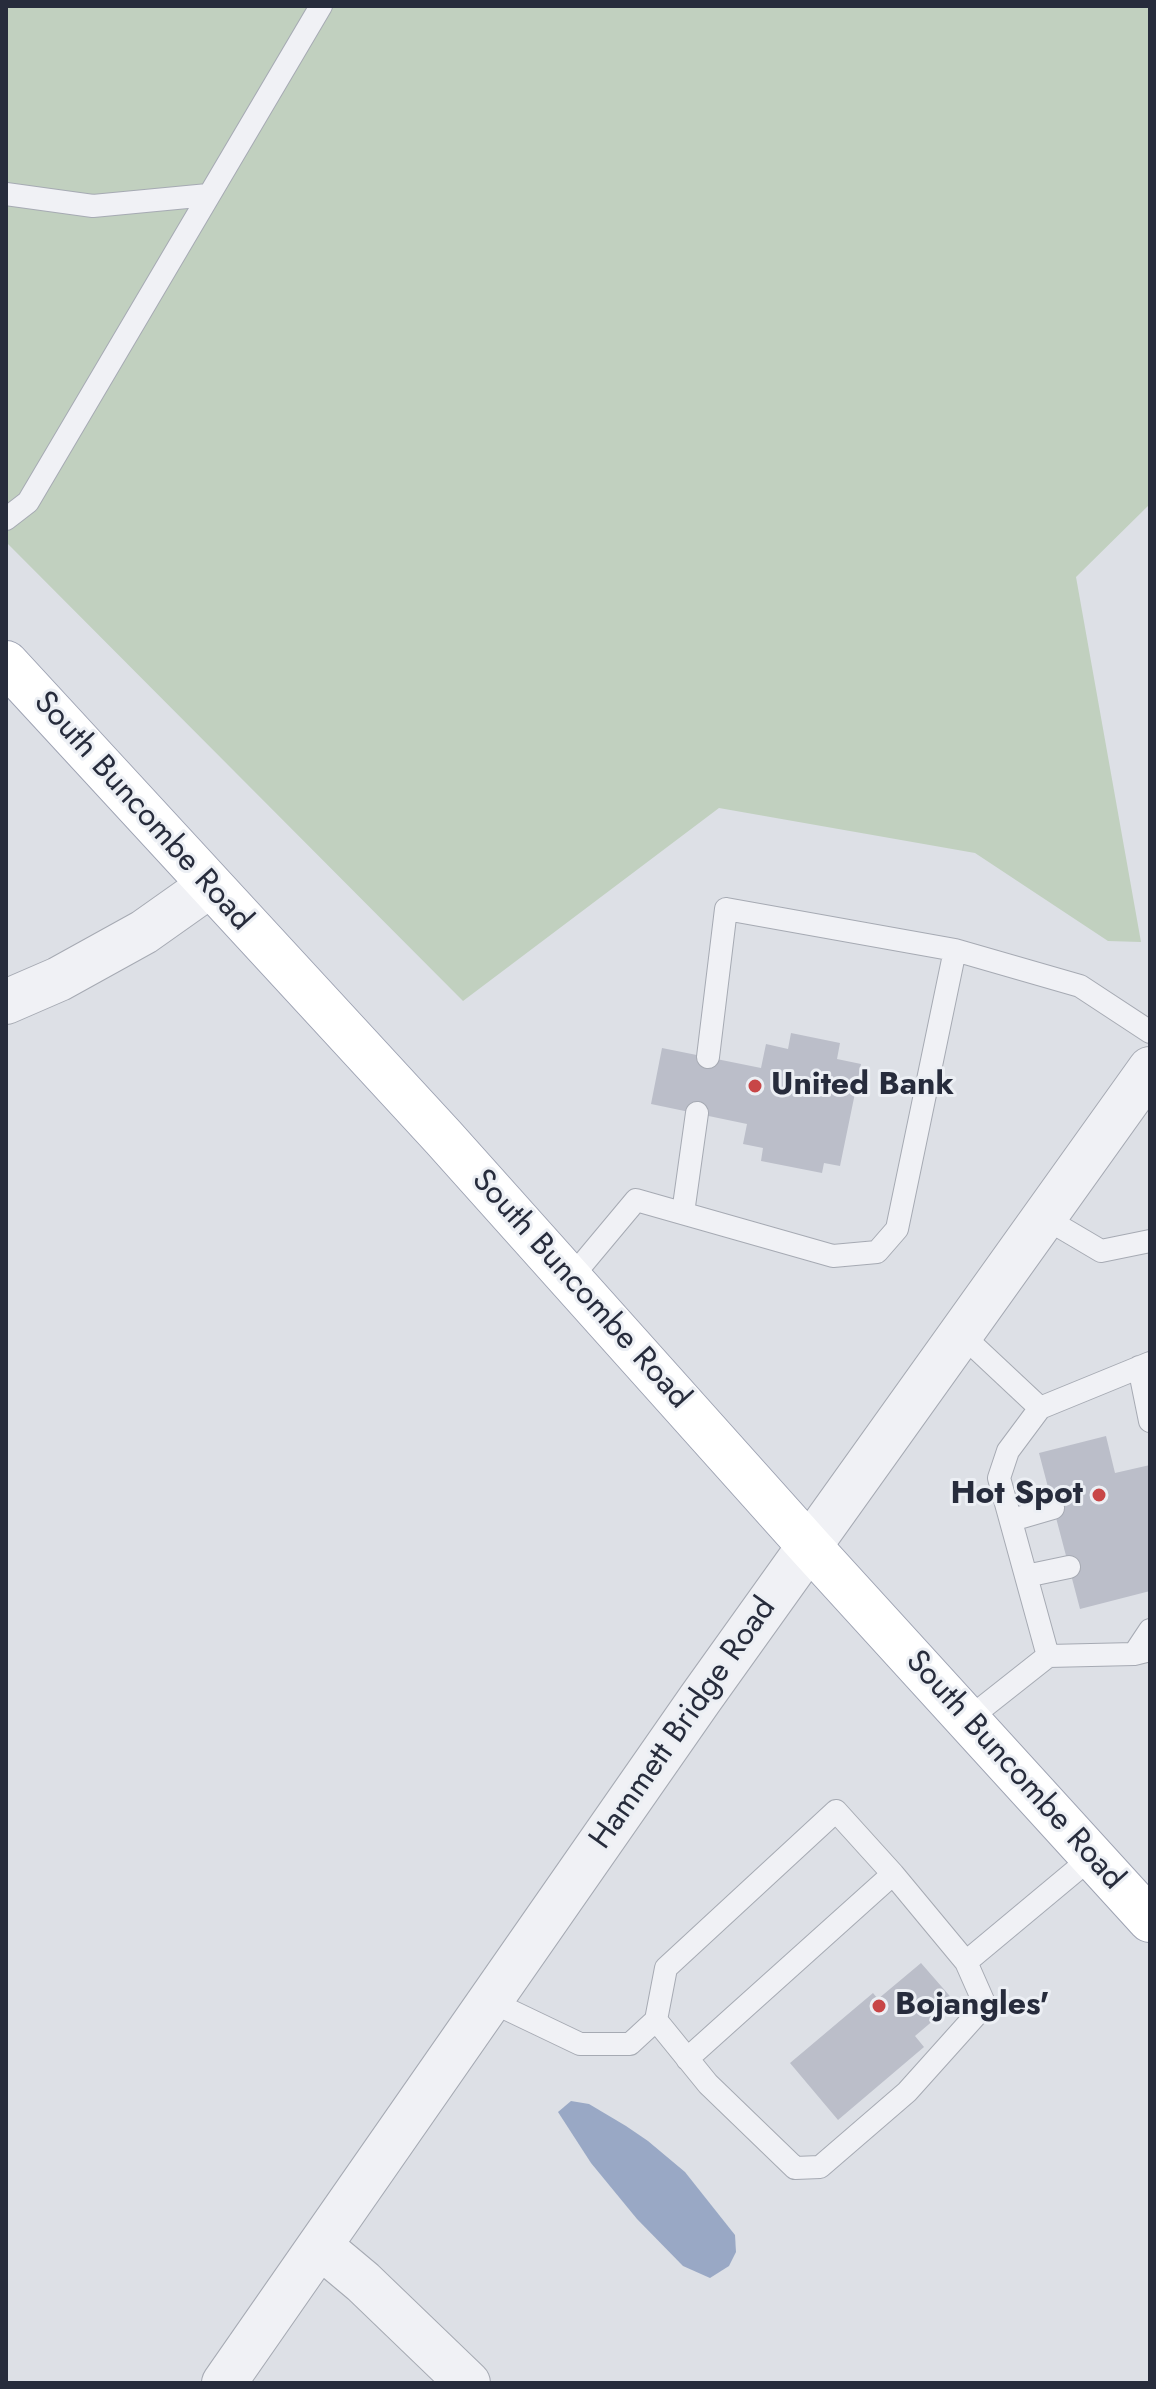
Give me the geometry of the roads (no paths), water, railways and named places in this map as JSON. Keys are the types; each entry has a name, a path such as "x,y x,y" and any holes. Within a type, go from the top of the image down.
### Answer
{"main road":[{"name":"South Buncombe Road","path":"6,663 443,1137 1150,1920"}],"street":[{"path":"6,1002 59,979 144,932 209,886"},
{"name":"Hammett Bridge Road","path":"224,2383 490,2001 1150,1069"},
{"path":"320,2246 363,2282 468,2383"}],"lane":[{"path":"6,519 28,502 321,6"},
{"path":"6,194 93,206 208,195"},
{"path":"708,1057 726,909 955,950 1080,986 1150,1032"},
{"path":"570,1279 636,1200 833,1256 877,1252 897,1229 955,950"},
{"path":"683,1213 697,1113"},
{"path":"1045,1218 1101,1251 1150,1241"},
{"path":"961,1334 1040,1408"},
{"path":"1048,1656 999,1478 1008,1451 1040,1408 1144,1365 1150,1421"},
{"path":"1012,1520 1053,1508"},
{"path":"1026,1576 1069,1567"},
{"path":"967,1720 1048,1656 1142,1652 1150,1630"},
{"path":"490,2001 580,2044 630,2044 656,2020 666,1968 836,1811 966,1962 985,2005 907,2092 820,2167 795,2168 708,2084 656,2020"},
{"path":"966,1962 1092,1857"},
{"path":"687,2059 893,1874"}],"water":[{"path":"571,2101 589,2104 626,2126 685,2172 735,2235 736,2252 729,2266 710,2278 683,2266 637,2219 591,2163 558,2112"}],"place":[{"name":"United Bank","path":"755,1086"},
{"name":"Hot Spot","path":"1099,1495"},
{"name":"Bojangles'","path":"879,2006"}]}
